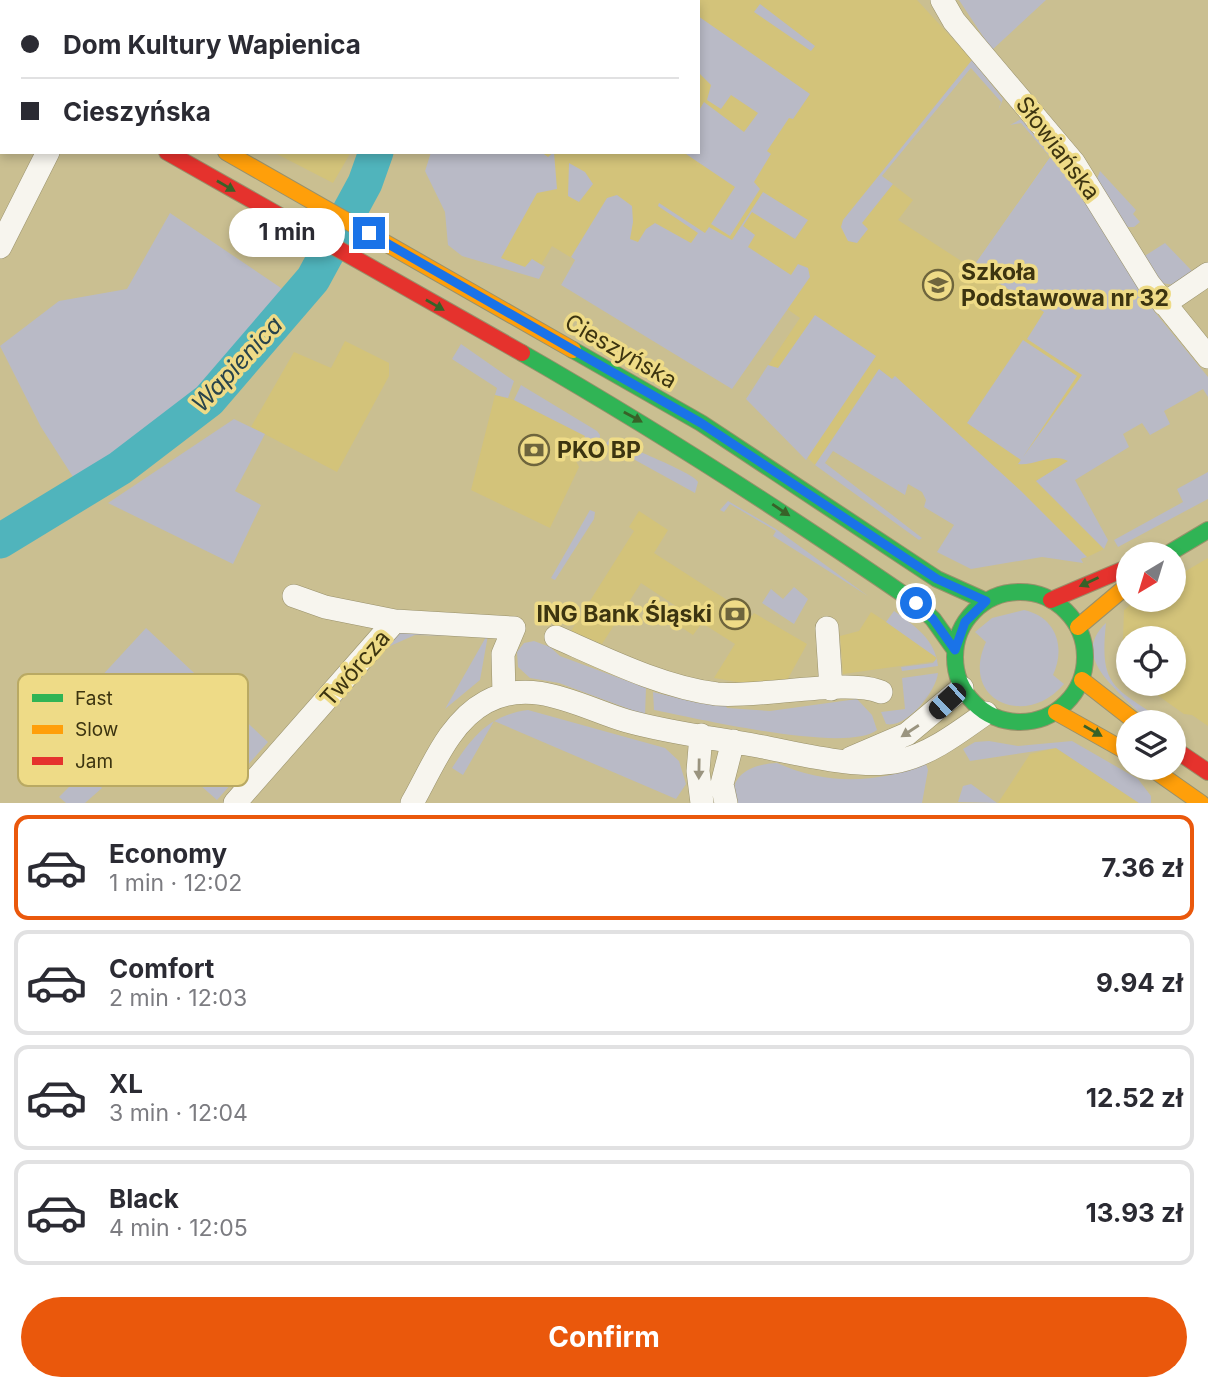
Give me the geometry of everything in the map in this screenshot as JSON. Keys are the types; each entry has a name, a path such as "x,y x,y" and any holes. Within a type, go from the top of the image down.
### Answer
{"main road":[{"path":"170,154 648,425 724,473 916,603 933,619 955,650"},
{"name":"Cieszyńska","path":"230,154 701,423 937,579 986,601"},
{"path":"1186,543 1208,530"},
{"path":"1051,600 1116,572"},
{"path":"1018,592 1051,600 1066,611 1078,627 1085,653 1082,680 1075,692 1056,712 1039,720 1021,723 986,713 962,688 956,670 955,650 965,622 986,601 1018,592"},
{"path":"1078,627 1116,595"},
{"path":"1082,680 1120,710"},
{"path":"1056,712 1116,747"},
{"path":"1186,757 1208,772"},
{"path":"1168,780 1201,803"}],"street":[{"name":"Słowiańska","path":"942,0 954,21 1074,163 1164,304 1208,358"},
{"path":"0,247 47,154"},
{"path":"1164,304 1208,274"},
{"path":"294,596 325,607 395,621"},
{"name":"Twórcza","path":"234,803 395,621 514,628 503,654 504,694"},
{"path":"827,628 831,689"},
{"path":"556,637 650,676 695,690 758,695 862,687 881,692"},
{"path":"845,759 870,752 907,734 962,688"},
{"path":"412,803 461,722 484,703 504,694 541,693 628,721 701,736 880,764 915,756 951,737 986,713"},
{"path":"701,736 698,771 702,803"},
{"path":"726,803 722,784 733,741"}],"shaded area":[{"name":"Szkoła Podstawowa nr 32","path":"700,0 917,0 975,63 882,176 913,200 898,220 972,268 1050,156 1140,302 1204,377 1036,481 1104,549 1081,560 968,516 831,441 815,465 747,397 800,318 780,304 603,310 561,285 575,260 552,246 537,272 460,244 456,219 425,171 430,154 700,154"},
{"path":"959,0 1046,0 992,50"},
{"path":"760,4 815,46 811,51 754,12"},
{"path":"700,17 810,94 793,119 789,118 767,151 771,154 754,182 760,189 730,236 711,224 735,187 686,154 700,154 700,109 704,102 744,132 758,113 731,95 721,109 707,100 711,85 700,74"},
{"path":"972,60 1003,99 998,111 1001,102 971,68 882,176 893,184 862,223 868,229 857,243 848,241 841,227 843,220"},
{"path":"1021,119 1072,181 1154,311 1208,377 1208,397 1203,389 1164,411 1170,424 1150,435 1142,423 1123,434 1129,447 1075,480 1108,540 1104,549 1036,481 1068,461 1056,458 1018,464 1082,375 1027,339 1044,312 983,273 980,277 970,271 1050,157 1021,123 1010,125"},
{"path":"277,154 350,154 333,183"},
{"path":"430,154 544,154 548,157 554,154 557,189 537,193 501,258 525,267 532,259 545,267 539,279 462,256 448,245 445,212 425,171"},
{"path":"569,163 585,172 593,184 579,202 568,196"},
{"path":"1100,171 1136,210 1133,214 1140,222 1134,227 1125,227 1097,179"},
{"path":"763,192 808,220 795,239 752,212 743,226 755,235 748,247 791,275 798,264 808,268 810,277 732,389 561,285 575,260 571,257 607,198 617,195 632,206 630,239 638,242 646,229 655,223 691,243 698,233 658,206 659,203 705,233 709,227 732,240"},
{"path":"170,213 284,290 198,397 118,455 75,480 41,427 0,346 59,301 127,289"},
{"path":"1165,243 1192,271 1174,285 1162,283 1143,257"},
{"path":"815,315 876,356 806,460 746,399 768,365 778,368"},
{"path":"1023,340 1077,376 1021,460 967,423"},
{"path":"345,341 389,363 389,376 337,472 251,427 294,352 331,368"},
{"path":"461,344 514,381 508,398 495,395 497,388 452,359"},
{"path":"879,369 892,379 895,376 1021,491 1087,557 1081,559 1083,563 1042,557 971,569 937,552 954,525 924,507 926,500 922,492 908,484 905,495 833,451 825,463 922,538 919,540 815,465"},
{"path":"521,385 597,431 600,435 599,444 580,448 585,436 514,400"},
{"path":"495,395 514,400 586,436 576,461 579,467 550,528 471,490"},
{"path":"234,419 265,434 235,491 261,505 233,564 108,503"},
{"path":"610,438 693,478 698,482 695,493 606,444"},
{"path":"1208,472 1208,499 1127,542 1116,544 1114,540 1183,502 1177,489"},
{"path":"728,501 776,529 868,596 773,536 776,531 730,504 724,512 720,510"},
{"path":"590,510 595,512 594,519 555,580 551,578"},
{"path":"639,511 668,530 654,553 752,616 754,613 807,644 785,684 760,686 714,678 735,644 702,623 693,635 678,625 685,612 641,583 602,644 571,631 634,531 629,527"},
{"path":"1208,558 1208,726 1192,715 1186,714 1186,710 1178,710 1159,696 1186,696 1186,626 1123,626 1124,612 1186,612 1186,571"},
{"path":"794,587 808,599 794,624 762,603 771,589 783,599"},
{"path":"1024,610 1044,619 1051,626 1058,644 1057,664 1053,675 1064,684 1049,698 1032,705 1016,706 1001,702 989,693 981,680 980,663 986,642 975,632 992,618"},
{"path":"894,611 923,634 933,648 936,658 886,622"},
{"path":"871,612 935,654 936,661 843,674 840,636 859,631"},
{"path":"1106,623 1105,661 1116,690 1096,663 1093,644 1097,633"},
{"path":"146,628 195,674 104,674"},
{"path":"414,629 481,631 488,635 480,680 445,709 486,637 415,635 390,646 386,642 398,633"},
{"path":"534,641 550,647 560,656 646,688 645,715 559,683 530,678 518,667 517,652 524,643"},
{"path":"937,659 938,666 902,671 901,667 933,663"},
{"path":"938,673 932,690 919,708 902,721 886,724 881,712 905,709 902,678"},
{"path":"653,692 713,705 724,702 727,708 770,711 857,699 872,715 877,730 860,736 835,738 770,732 654,710"},
{"path":"1122,696 1147,710 1138,710"},
{"path":"528,710 665,748 679,761 686,784 676,799 494,721"},
{"path":"494,722 463,775 452,768 475,737"},
{"path":"248,723 268,742 248,765"},
{"path":"989,741 1018,746 1072,741 1116,766 1116,780 1139,780 1151,796 1151,803 1139,803 1056,748 970,761 963,749 975,742"},
{"path":"1056,748 1139,803 998,803 1030,754"},
{"path":"777,763 814,775 851,779 888,775 926,764 928,770 922,803 733,803 735,785 744,772"},
{"path":"971,784 997,803 958,802 963,786"},
{"path":"70,786 102,788 85,803 66,803 59,797"},
{"path":"201,786 229,786 217,800"}],"waterway":[{"name":"Wapienica","path":"0,541 120,468 209,400 313,279 365,183 375,154"}],"traffic: fast":[{"path":"573,350 701,423 937,579 986,601"},
{"path":"522,353 722,474 916,603 933,619 955,650"},
{"path":"1186,543 1208,530"},
{"path":"1020,592 1045,597 1066,611 1080,632 1085,657 1080,682 1066,703 1045,717 1020,722 995,717 974,703 960,682 955,657 960,632 974,611 995,597 1020,592"}],"traffic: slow":[{"path":"230,154 573,350"},
{"path":"1078,627 1116,595"},
{"path":"1082,680 1120,710"},
{"path":"1056,712 1116,746"},
{"path":"1168,780 1201,803"}],"traffic: jam":[{"path":"171,154 522,353"},
{"path":"1051,600 1116,572"},
{"path":"1186,757 1208,772"}],"place":[{"name":"Szkoła Podstawowa nr 32","path":"938,285"},
{"name":"PKO BP","path":"534,450"},
{"name":"ING Bank Śląski","path":"735,614"}],"route":[{"path":"369,233 701,423 937,579 962,593 986,601 965,622 955,650 933,619 916,603"}]}
